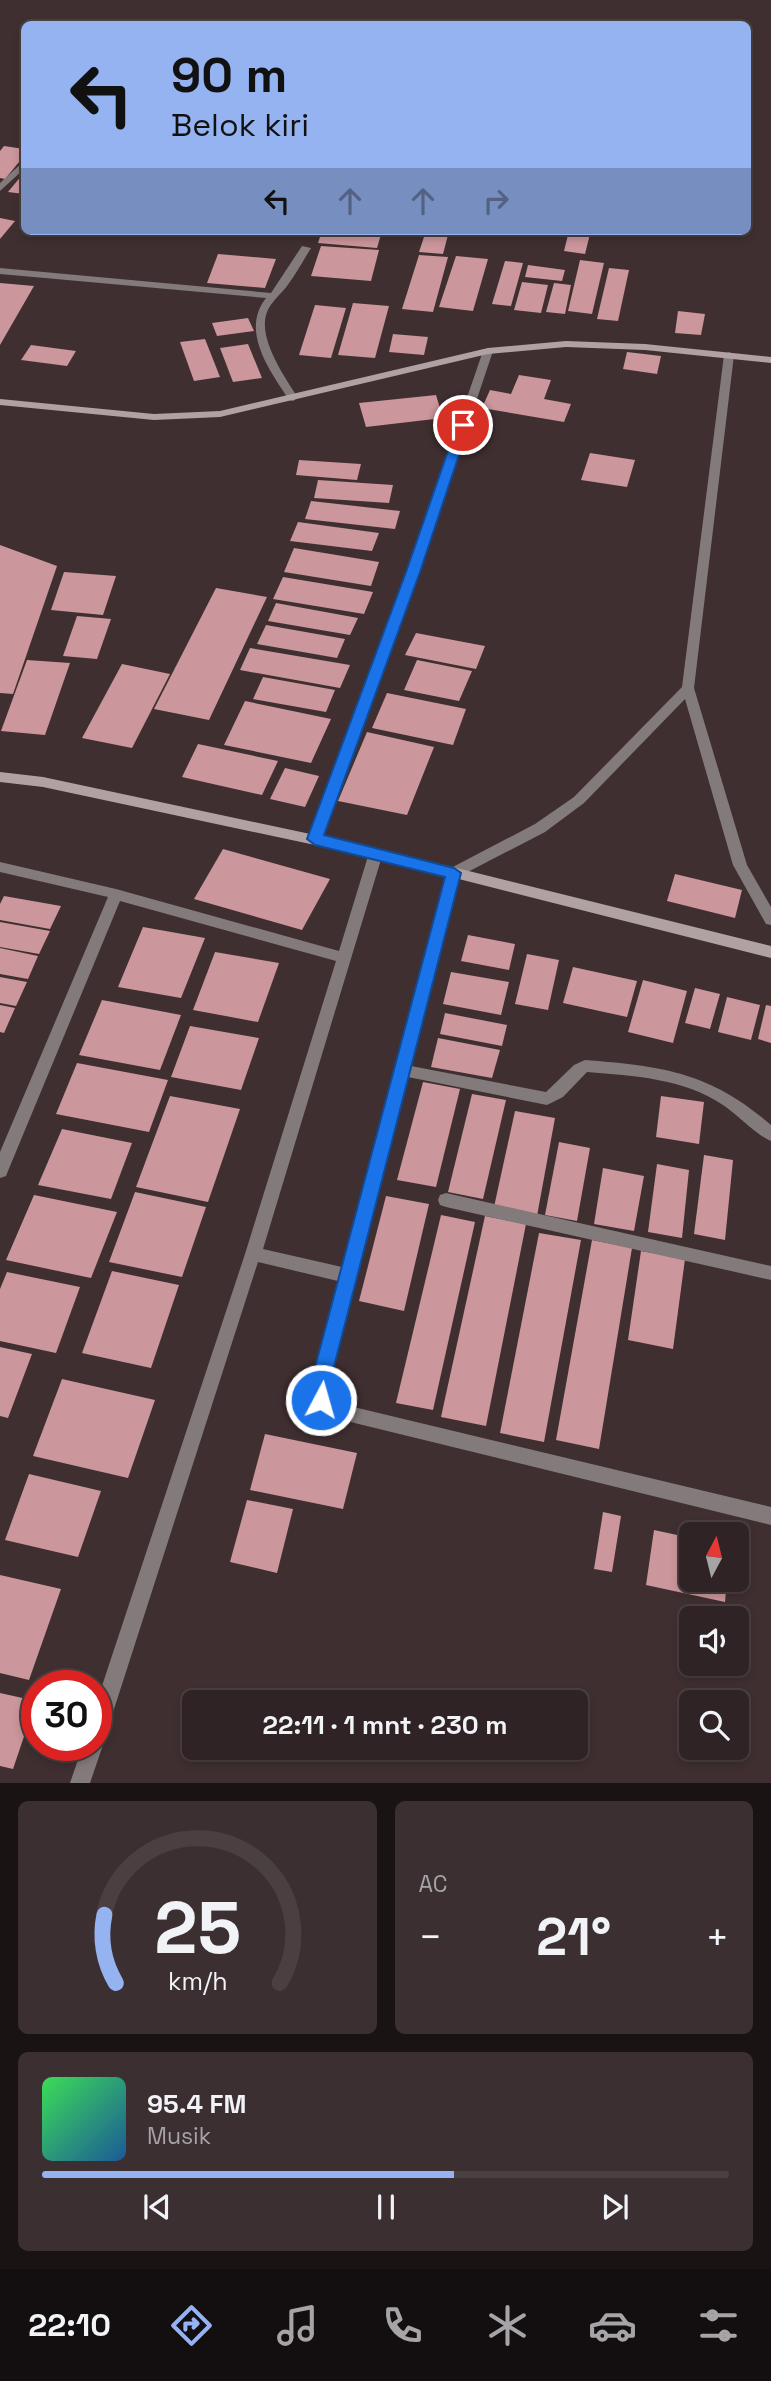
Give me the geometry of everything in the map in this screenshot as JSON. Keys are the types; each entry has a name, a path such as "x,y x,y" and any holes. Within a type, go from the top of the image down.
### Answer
{"street":[{"path":"0,188 21,167"},
{"path":"293,398 281,381 264,344 260,327 262,312 306,248"},
{"path":"0,271 274,296"},
{"path":"0,402 154,417 220,414 488,351 539,345 598,344 771,360"},
{"path":"315,839 413,572 488,351"},
{"path":"729,355 688,688 740,865 771,920"},
{"path":"688,688 579,800 540,828 454,873 318,1390 321,1400 332,1410 771,1516"},
{"path":"0,777 43,782 315,839 771,952"},
{"path":"112,1685 253,1254 376,853"},
{"path":"0,867 116,894 343,958"},
{"path":"0,1171 116,894"},
{"path":"402,1070 547,1099 554,1096 572,1074 585,1066 645,1070 694,1081 730,1100 771,1134"},
{"path":"446,1200 771,1272"},
{"path":"253,1254 348,1276"},
{"path":"80,1783 88,1761"}],"building":[{"path":"4,146 21,149 21,160 5,179 0,178 0,151"},
{"path":"21,176 21,194 8,192"},
{"path":"0,218 15,221 0,239"},
{"path":"321,235 381,235 377,248 318,243"},
{"path":"425,235 448,235 443,254 419,252"},
{"path":"568,235 590,235 585,254 564,251"},
{"path":"321,246 379,250 371,281 311,276"},
{"path":"218,254 276,259 265,288 207,283"},
{"path":"419,255 448,257 433,312 402,309"},
{"path":"456,256 488,259 473,311 439,307"},
{"path":"580,260 604,263 592,314 568,311"},
{"path":"505,261 523,263 511,306 492,304"},
{"path":"528,265 565,270 562,281 525,277"},
{"path":"609,268 629,270 618,321 597,319"},
{"path":"522,282 548,285 541,313 514,310"},
{"path":"0,283 34,286 0,345"},
{"path":"554,283 571,285 565,314 546,312"},
{"path":"353,303 389,306 375,358 338,355"},
{"path":"315,305 346,308 331,358 299,355"},
{"path":"678,311 705,314 701,335 675,333"},
{"path":"248,318 254,331 217,336 212,323"},
{"path":"393,334 428,337 424,355 389,352"},
{"path":"205,339 220,377 194,381 180,342"},
{"path":"248,344 262,378 233,382 220,348"},
{"path":"31,345 76,351 67,366 21,360"},
{"path":"627,352 661,356 657,374 623,369"},
{"path":"519,375 551,380 544,399 571,404 564,422 482,408 490,390 511,394"},
{"path":"436,395 443,418 366,427 359,403"},
{"path":"590,453 635,460 627,487 581,480"},
{"path":"299,460 361,464 357,480 296,475"},
{"path":"318,480 393,485 389,503 314,498"},
{"path":"311,501 400,511 395,529 305,519"},
{"path":"298,522 379,533 372,551 290,541"},
{"path":"0,545 57,566 13,694 0,693"},
{"path":"294,548 379,562 371,586 284,572"},
{"path":"64,572 116,576 103,615 51,610"},
{"path":"283,577 373,592 364,614 273,599"},
{"path":"216,588 267,597 209,720 154,709"},
{"path":"276,603 358,618 350,635 268,621"},
{"path":"77,616 111,619 97,659 63,656"},
{"path":"266,625 345,639 337,658 257,644"},
{"path":"416,633 485,646 476,669 405,655"},
{"path":"250,648 350,665 340,688 240,670"},
{"path":"27,660 70,663 45,735 1,731"},
{"path":"417,660 472,671 459,701 404,690"},
{"path":"122,664 170,674 132,748 82,738"},
{"path":"263,677 335,690 326,712 253,699"},
{"path":"387,693 466,709 453,745 372,728"},
{"path":"245,701 331,719 311,763 224,745"},
{"path":"367,732 434,747 407,815 338,801"},
{"path":"198,744 278,761 262,795 182,777"},
{"path":"285,768 319,776 305,807 270,799"},
{"path":"223,849 330,879 302,930 194,899"},
{"path":"675,874 742,890 735,918 667,901"},
{"path":"4,896 61,906 50,929 0,920 0,904"},
{"path":"0,922 50,931 39,954 0,947"},
{"path":"143,927 205,938 181,998 118,987"},
{"path":"468,935 515,944 509,970 461,961"},
{"path":"0,948 38,956 28,979 0,974"},
{"path":"215,952 279,963 258,1022 193,1010"},
{"path":"527,954 559,960 548,1010 515,1004"},
{"path":"573,967 637,981 627,1017 563,1003"},
{"path":"451,972 509,982 501,1015 443,1004"},
{"path":"0,977 27,982 16,1006 0,1003"},
{"path":"643,980 687,991 673,1043 628,1032"},
{"path":"695,988 720,994 710,1029 685,1023"},
{"path":"727,997 760,1005 751,1040 718,1032"},
{"path":"102,1000 181,1015 160,1070 79,1055"},
{"path":"0,1005 15,1008 4,1033 0,1032"},
{"path":"766,1005 771,1006 771,1043 758,1039"},
{"path":"445,1013 507,1025 502,1046 440,1034"},
{"path":"190,1026 259,1038 241,1090 171,1077"},
{"path":"438,1038 500,1050 492,1078 431,1067"},
{"path":"77,1063 168,1080 149,1132 56,1114"},
{"path":"423,1082 460,1089 436,1187 397,1180"},
{"path":"472,1094 506,1100 483,1199 448,1192"},
{"path":"170,1096 240,1109 208,1202 136,1187"},
{"path":"661,1096 704,1102 699,1144 656,1137"},
{"path":"515,1111 555,1118 537,1216 494,1207"},
{"path":"62,1129 132,1143 111,1199 38,1185"},
{"path":"559,1142 590,1148 577,1221 545,1215"},
{"path":"704,1155 733,1160 725,1240 694,1234"},
{"path":"657,1164 689,1170 682,1238 648,1232"},
{"path":"603,1168 644,1176 634,1231 594,1224"},
{"path":"135,1192 206,1207 182,1277 109,1262"},
{"path":"34,1195 117,1212 91,1278 6,1260"},
{"path":"386,1196 429,1204 404,1311 359,1301"},
{"path":"441,1215 475,1222 433,1410 396,1403"},
{"path":"485,1216 526,1224 486,1426 441,1417"},
{"path":"539,1233 581,1240 544,1442 500,1433"},
{"path":"592,1240 632,1248 599,1449 556,1440"},
{"path":"641,1251 685,1259 673,1349 628,1340"},
{"path":"112,1271 179,1285 151,1368 82,1353"},
{"path":"7,1272 80,1287 56,1353 0,1341 0,1289"},
{"path":"0,1347 32,1354 8,1418 0,1416"},
{"path":"62,1379 155,1400 128,1478 33,1456"},
{"path":"265,1434 357,1453 343,1509 250,1490"},
{"path":"29,1474 101,1491 78,1557 5,1540"},
{"path":"247,1500 293,1509 277,1573 230,1562"},
{"path":"603,1512 621,1516 612,1572 594,1569"},
{"path":"654,1530 679,1535 679,1592 726,1592 725,1602 646,1585"},
{"path":"0,1575 61,1589 33,1670 21,1670 21,1678 0,1673"},
{"path":"0,1693 21,1698 21,1745 13,1769 0,1766"}],"route":[{"path":"321,1400 318,1390 454,873 315,839 413,572 463,425"}]}
